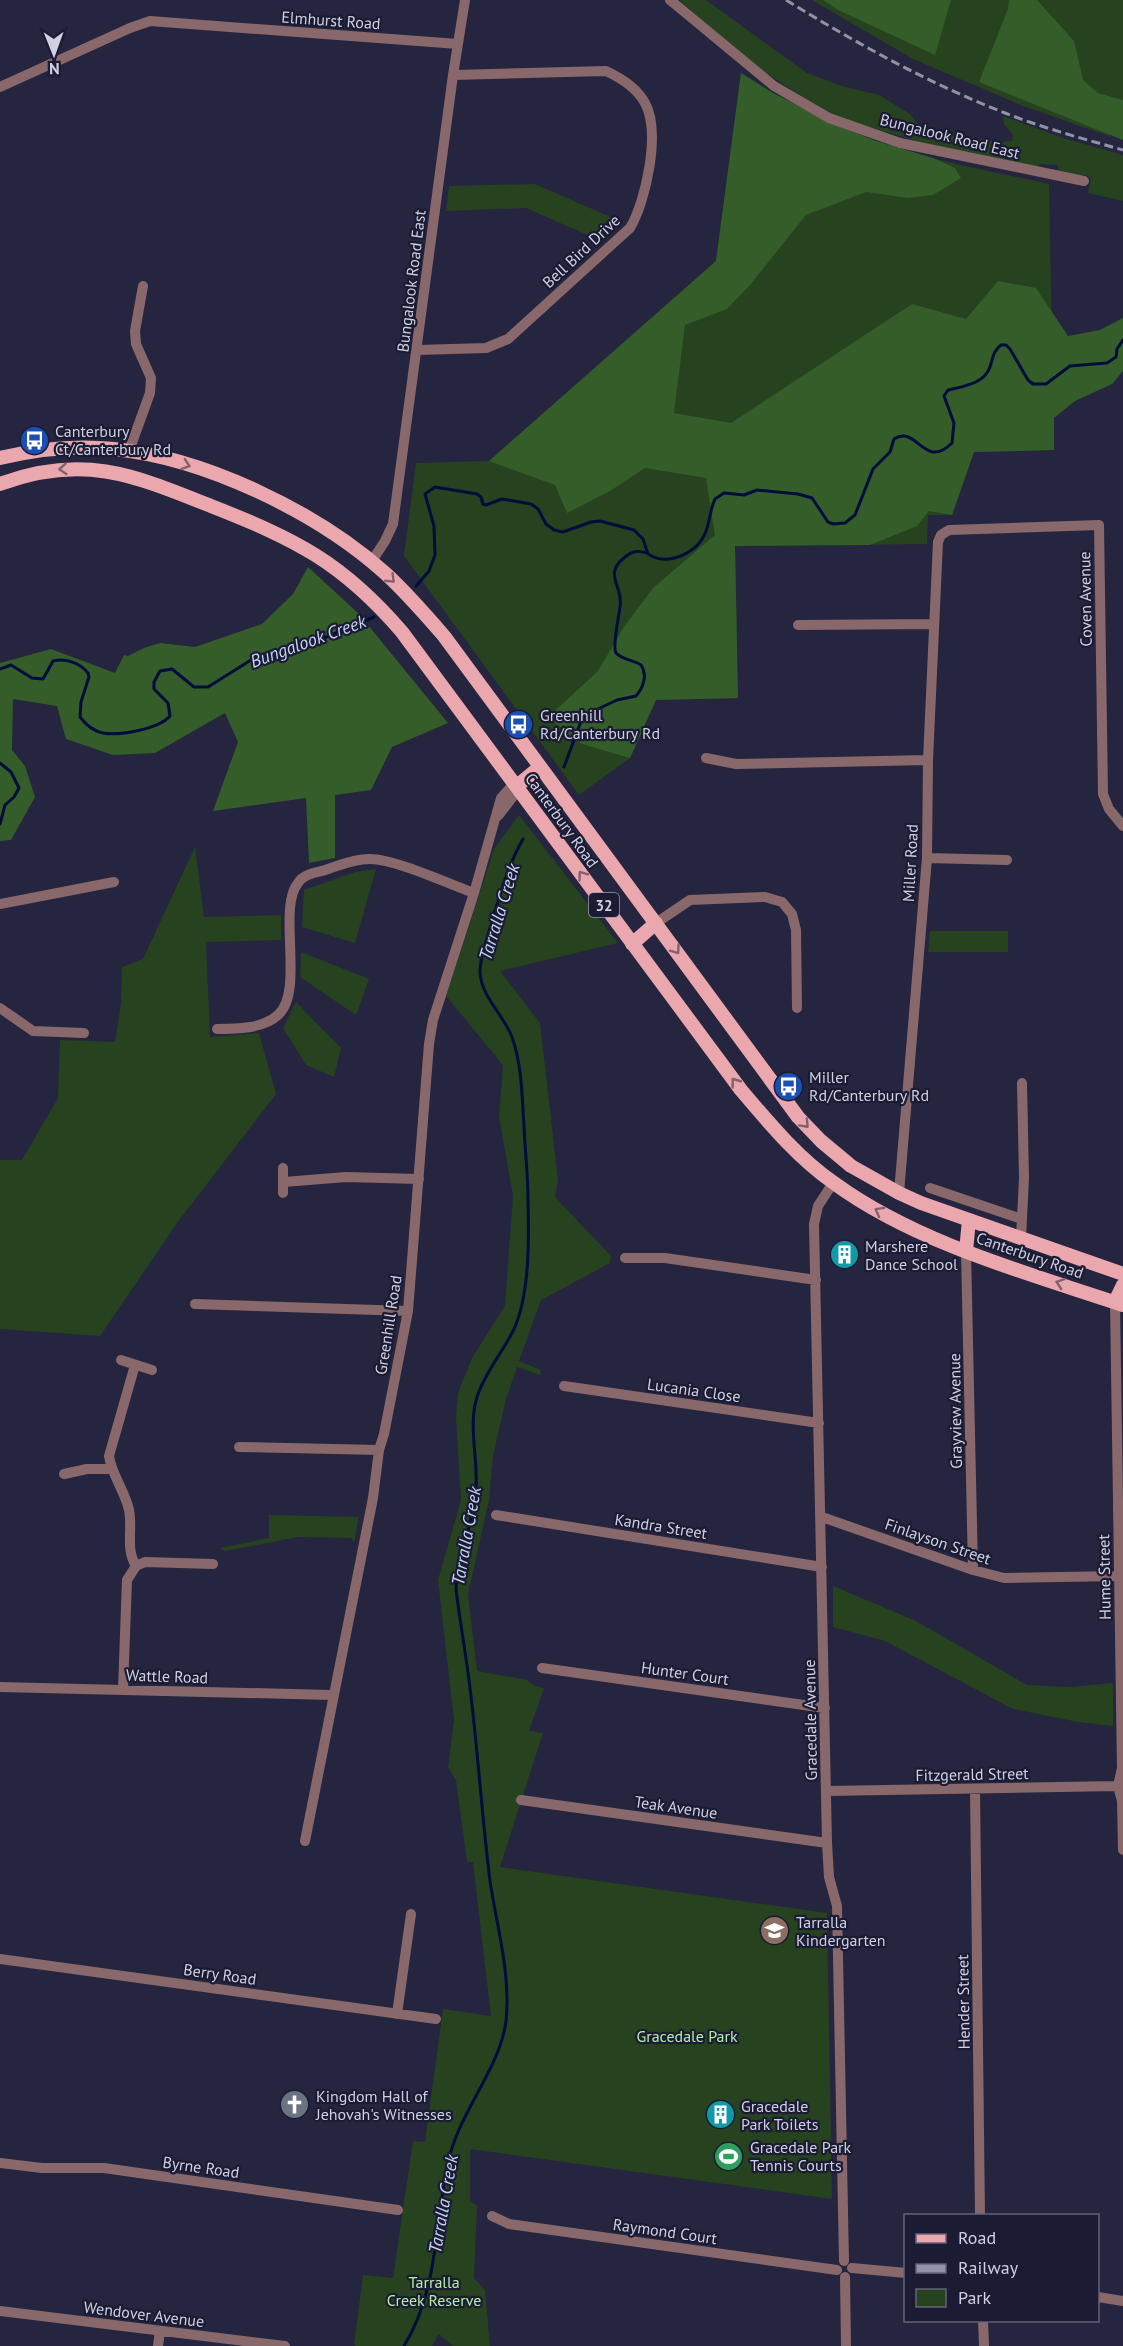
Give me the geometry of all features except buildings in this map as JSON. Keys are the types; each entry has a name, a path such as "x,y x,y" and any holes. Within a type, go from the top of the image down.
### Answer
{"main road":[{"name":"Canterbury Road","path":"0,458 36,450 75,447 129,451 174,461 262,495 324,527 372,561 444,636 798,1117 821,1141 851,1166 921,1203 1123,1274"},
{"path":"121,473 129,451"},
{"name":"Canterbury Road","path":"0,484 32,473 65,469 84,468 121,473 157,485 281,535 346,575 377,603 402,632 741,1090 784,1140 833,1183 896,1221 966,1251 1119,1304"},
{"path":"517,786 540,767"},
{"path":"632,944 656,923"},
{"path":"966,1251 969,1220"},
{"path":"1119,1304 1123,1285"}],"street":[{"name":"Bungalook Road East","path":"372,561 388,537 393,524 465,0"},
{"name":"Bungalook Road East","path":"670,0 774,86 829,118 900,143 1084,181"},
{"name":"Elmhurst Road","path":"0,87 150,21 458,44"},
{"name":"Bell Bird Drive","path":"417,350 486,348 508,339 630,228 641,206 651,153 652,133 645,102 622,78 606,71 453,75"},
{"path":"129,451 150,393 150,378 136,344 135,332 143,286"},
{"name":"Coven Avenue","path":"941,535 949,530 1099,525 1103,794 1109,809 1123,826"},
{"name":"Miller Road","path":"899,1193 927,858 933,624 938,543 941,535"},
{"path":"798,625 933,624"},
{"path":"706,758 736,764 928,760"},
{"name":"Greenhill Road","path":"305,1841 332,1695 373,1498 379,1450 408,1311 429,1044 433,1020 505,793 517,786"},
{"path":"927,858 1007,860"},
{"path":"217,1029 255,1026 278,1016 283,1008 290,990 291,904 295,887 304,877 341,865 372,859 474,893"},
{"path":"0,904 114,882"},
{"path":"656,923 683,903 696,898 765,897 782,902 792,914 796,930 797,1008"},
{"path":"0,1008 33,1031 84,1033"},
{"path":"1021,1238 1022,1083"},
{"path":"283,1168 284,1188 345,1177 418,1179"},
{"name":"Gracedale Avenue","path":"833,1183 815,1214 829,1877 837,1906 848,2264"},
{"path":"930,1188 1022,1219"},
{"name":"Grayview Avenue","path":"966,1251 973,1570"},
{"path":"625,1258 665,1258 816,1281"},
{"path":"195,1304 408,1311"},
{"name":"Hume Street","path":"1119,1304 1122,1768 1118,1786 1122,1801 1123,1850"},
{"path":"121,1360 152,1370"},
{"path":"135,1365 109,1456 111,1469 129,1511 129,1550 136,1566"},
{"name":"Lucania Close","path":"564,1386 819,1423"},
{"path":"239,1447 379,1450"},
{"path":"64,1474 87,1469 111,1469"},
{"name":"Kandra Street","path":"496,1515 822,1567"},
{"name":"Finlayson Street","path":"822,1517 973,1570 1004,1578 1119,1575"},
{"path":"123,1689 127,1580 136,1566 145,1562 213,1564"},
{"name":"Hunter Court","path":"542,1668 825,1708"},
{"name":"Wattle Road","path":"0,1687 332,1695"},
{"name":"Fitzgerald Street","path":"827,1791 1118,1786"},
{"name":"Hender Street","path":"975,1789 980,2214"},
{"name":"Teak Avenue","path":"521,1800 828,1843"},
{"path":"397,2014 411,1914"},
{"name":"Berry Road","path":"0,1959 436,2019"},
{"name":"Byrne Road","path":"0,2163 42,2168 104,2168 398,2210"},
{"name":"Raymond Court","path":"492,2216 509,2224 841,2274"},
{"path":"846,2346 839,2263 904,2273"},
{"path":"1099,2297 1123,2301"},
{"name":"Wendover Avenue","path":"0,2311 285,2346"},
{"path":"983,2322 984,2346"},
{"path":"158,2346 160,2331"}],"green space":[{"path":"679,0 706,0 807,73 842,86 879,95 910,114 917,123 942,132 997,142 1012,141 1013,135 1004,124 1003,116 1063,138 1123,155 1123,201 1088,193 1091,178 1086,175 1060,173 1057,165 1042,164 1030,168 947,150 829,115 750,62"},
{"path":"812,0 1123,0 1123,122 1109,136 1023,106 913,59"},
{"path":"823,0 951,0 935,55 838,10"},
{"path":"1009,0 1037,0 1074,41 1083,80 1098,93 1123,100 1123,140 979,82 1008,9"},
{"path":"741,73 806,111 876,141 940,160 1049,184 1054,450 974,452 952,515 928,515 927,544 735,546 738,698 656,700 630,758 579,795 404,556 416,463 489,461 716,261"},
{"path":"741,73 771,92 844,128 876,141 933,158 955,168 961,178 933,195 908,198 866,192 806,215 750,285 727,309 685,325 674,413 731,423 912,304 966,319 998,281 1036,288 1068,336 1100,330 1123,318 1123,371 1112,384 1075,401 1054,418 1054,450 974,452 952,515 929,511 917,526 870,545 735,546 738,698 656,700 630,758 582,744 548,717 598,671 624,627 653,588 715,535 706,478 645,468 610,491 567,513 555,485 489,461 716,261"},
{"path":"535,184 622,222 601,241 526,208 446,211 449,186"},
{"path":"308,567 359,614 448,723 392,747 371,790 335,795 335,858 309,863 306,798 213,811 238,742 225,713 155,753 113,755 66,739 57,706 13,699 12,750 25,766 35,797 11,840 0,841 0,663 51,649 115,673 124,655 128,656 144,648 160,643 195,647 262,624 293,594"},
{"path":"519,815 618,943 500,971 540,1023 558,1180 555,1197 611,1256 610,1263 541,1300 519,1361 541,1370 540,1375 517,1367 506,1399 493,1456 489,1500 468,1594 477,1671 527,1680 535,1686 544,1688 529,1731 543,1733 500,1867 827,1913 832,2199 470,2149 470,2201 477,2206 474,2278 485,2290 490,2346 453,2346 439,2334 432,2346 356,2346 354,2345 363,2275 393,2278 413,2141 425,2142 443,2009 491,2016 473,1862 467,1862 456,1780 448,1767 454,1720 438,1580 461,1500 456,1418 458,1393 472,1358 505,1306 513,1195 499,1117 503,1065 446,996 494,849"},
{"path":"195,847 204,917 281,915 281,940 206,942 210,1037 259,1033 276,1094 177,1223 100,1336 0,1329 0,1160 22,1160 58,1098 60,1040 115,1042 121,1004 122,967 143,959"},
{"path":"376,869 355,943 302,927 304,890 355,872"},
{"path":"930,931 1008,931 1008,952 928,952"},
{"path":"301,952 369,979 356,1015 300,977"},
{"path":"296,1002 341,1048 334,1077 306,1065 283,1028"},
{"path":"269,1515 359,1517 354,1542 351,1538 298,1537 225,1551 220,1548 269,1538"},
{"path":"833,1586 916,1621 1027,1685 1071,1687 1113,1683 1113,1726 1078,1722 1013,1709 885,1641 833,1627"}],"waterway":[{"name":"Bungalook Creek","path":"416,586 429,571 435,555 434,526 425,494 435,487 477,494 486,505 502,499 531,504 538,509 546,524 554,530 563,532 600,521 634,530 643,539 648,554 664,559 682,556 696,546 706,531 715,499 724,493 744,495 757,490 798,494 812,498 828,522 845,523 855,515 873,469 890,452 894,439 902,436 909,437 927,450 934,452 952,443 954,423 944,396 948,390 973,383 983,377 1001,345 1006,345 1010,349 1028,380 1033,384 1046,384 1070,366 1107,363 1116,357 1117,349 1123,340"},
{"path":"564,767 583,716 617,700 636,696 643,685 644,673 641,665 621,657 615,650 620,600 614,575 618,563 628,555 635,552 647,553"},
{"name":"Bungalook Creek","path":"0,669 11,665 32,678 43,679 53,661 63,660 77,664 85,669 89,677 81,702 80,717 99,732 110,734 128,732 157,725 170,716 168,703 154,689 154,682 160,671 172,669 194,687 208,687 251,660 305,646 374,617"},
{"name":"Bungalook Creek","path":"0,763 11,772 19,788 14,797 5,805 0,824"},
{"name":"Tarralla Creek","path":"404,2346 424,2302 430,2279 444,2186 453,2145 460,2126 496,2056 506,2021 507,1986 490,1881 473,1712 456,1589 475,1500 474,1408 485,1379 514,1329 526,1283 528,1181 520,1070 512,1037 484,990 480,972 500,894 523,839"}],"railway":[{"path":"786,0 839,32 948,89 1034,124 1123,150"}],"place":[{"name":"Canterbury Ct/Canterbury Rd","path":"34,440"},
{"name":"Greenhill Rd/Canterbury Rd","path":"519,724"},
{"name":"Miller Rd/Canterbury Rd","path":"788,1086"},
{"name":"Marshere Dance School","path":"844,1255"},
{"name":"Tarralla Kindergarten","path":"775,1931"},
{"name":"Kingdom Hall of Jehovah's Witnesses","path":"295,2105"},
{"name":"Gracedale Park Toilets","path":"720,2115"},
{"name":"Gracedale Park Tennis Courts","path":"729,2156"}],"park label":[{"name":"Gracedale Park","path":"687,2036"},
{"name":"Tarralla Creek Reserve","path":"434,2291"}]}
